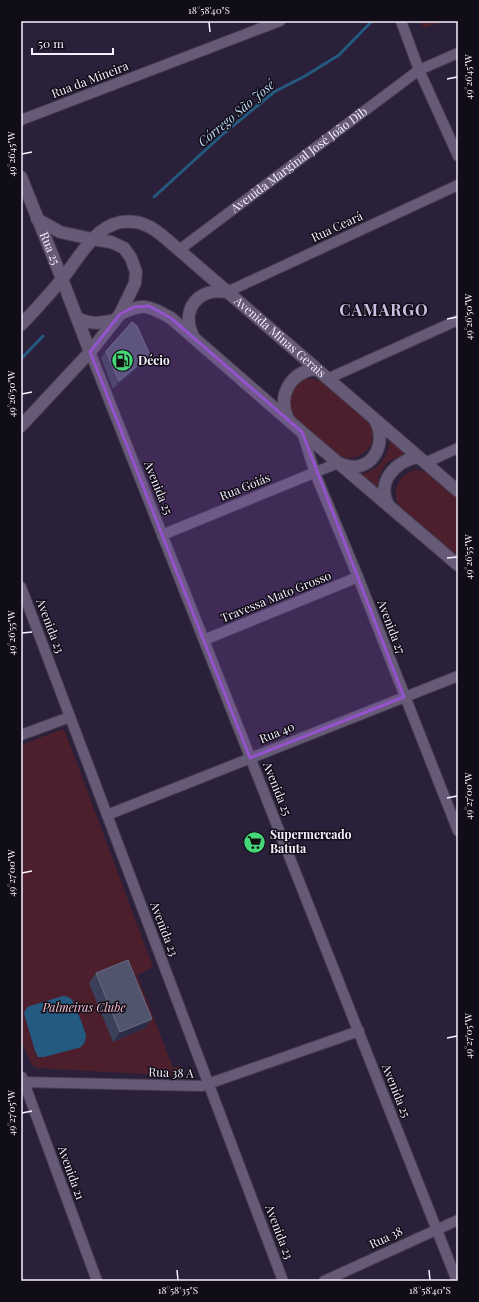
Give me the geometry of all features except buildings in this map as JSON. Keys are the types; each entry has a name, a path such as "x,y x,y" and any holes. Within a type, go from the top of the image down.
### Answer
{"main road":[{"name":"Rua 25","path":"21,177 62,279"},
{"name":"Rua 25","path":"37,219 60,232 92,239"},
{"name":"Avenida Minas Gerais","path":"92,239 102,230 118,222 135,222 150,227 458,490"},
{"path":"21,325 62,279 92,239 111,242 124,248 131,258 136,272 135,283 118,317 90,352 21,426"},
{"path":"62,279 90,352"},
{"path":"193,337 189,329 188,320 194,302 209,292 218,290 227,292"},
{"path":"77,318 87,323 99,323 118,317 134,307 149,306 171,318 458,565"},
{"path":"288,419 283,403 288,386 300,374 316,369"},
{"path":"338,463 356,467 368,462 374,457 380,442 380,434 375,419"},
{"path":"390,507 385,500 384,491 389,475 402,462 410,459 422,460"}],"street":[{"name":"Rua da Mineira","path":"21,120 280,21"},
{"path":"401,21 419,70 458,156"},
{"name":"Avenida Marginal José João Dib","path":"178,250 419,70 458,53"},
{"name":"Rua Ceará","path":"227,292 458,185"},
{"path":"327,379 458,320"},
{"name":"Avenida 25","path":"90,352 457,1281"},
{"name":"Avenida 27","path":"302,432 315,473 358,577 458,831"},
{"path":"422,460 458,448"},
{"name":"Rua Goiás","path":"162,535 338,463"},
{"name":"Travessa Mato Grosso","path":"204,640 358,577"},
{"name":"Avenida 23","path":"21,587 283,1281"},
{"name":"Rua 40","path":"107,815 458,676"},
{"path":"21,735 70,717"},
{"name":"Rua 38 A","path":"22,1080 202,1086 358,1032"},
{"name":"Avenida 21","path":"22,1080 97,1281"},
{"name":"Rua 38","path":"324,1281 458,1220"}],"highlighted area":[{"path":"149,306 171,318 302,432 404,697 250,758 90,352 120,314 134,307"}],"green space":[{"path":"420,21 444,21 424,28"},
{"path":"305,379 315,379 324,382 368,420 372,428 373,435 368,449 363,454 348,458 340,456 292,415 288,403 292,388"},
{"path":"390,439 408,456 395,458 385,465 379,476 378,489 361,474 373,470 382,462 387,452"},
{"path":"415,470 433,476 458,497 458,557 399,507 396,495 398,484 404,476"},
{"name":"Palmeiras Clube","path":"63,729 153,967 137,975 173,1068 180,1066 183,1071 179,1076 37,1068 32,1065 21,1039 21,745"}],"water":[{"path":"63,996 69,997 73,1002 86,1036 85,1042 78,1048 44,1057 38,1057 24,1013 27,1007"}],"waterway":[{"name":"Córrego São José","path":"154,197 223,134 274,92 305,76 339,55 372,21"},
{"name":"Córrego São José","path":"21,359 43,336"}],"place":[{"name":"Décio","path":"123,361"},
{"name":"Supermercado Batuta","path":"255,842"}],"district":[{"name":"CAMARGO","path":"384,310"}]}
